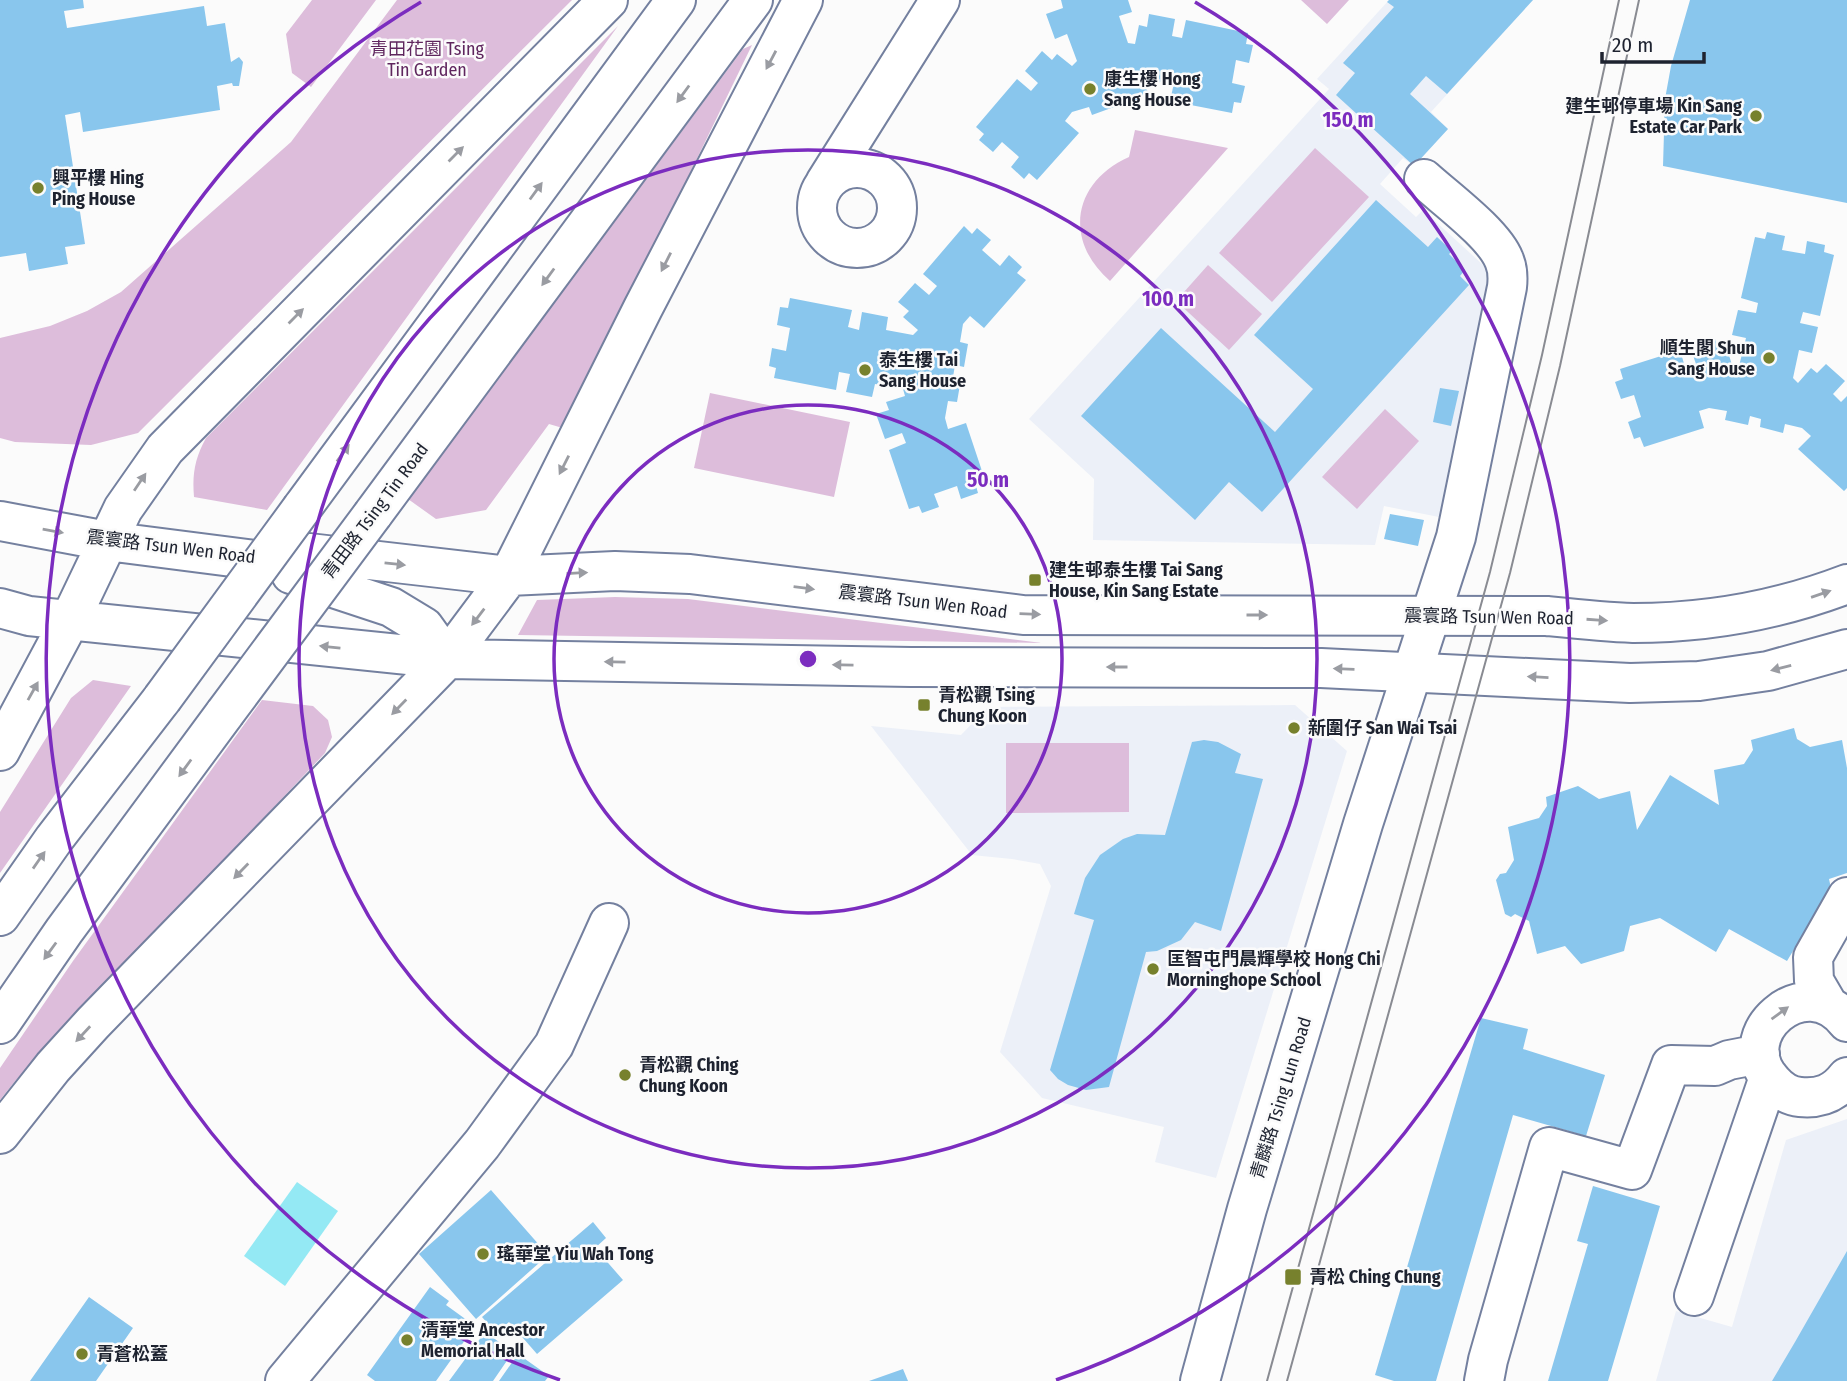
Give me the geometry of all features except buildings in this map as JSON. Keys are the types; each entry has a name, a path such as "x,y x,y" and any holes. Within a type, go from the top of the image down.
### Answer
{"main road":[{"path":"0,751 70,620 107,541 136,489 164,449 608,0"},
{"path":"0,916 54,839 162,699 676,0"},
{"name":"青田路 Tsing Tin Road","path":"0,1024 64,931 753,0"},
{"path":"0,1134 53,1067 93,1023 447,659 509,576 643,308 803,0"},
{"path":"881,93 875,114 874,136 876,152 897,199 896,217 888,234 874,245 857,249 839,245 825,234 817,218 817,199 825,183 881,93 940,0"},
{"path":"825,183 839,172 857,167 875,171 889,183"},
{"name":"青麟路 Tsing Lun Road","path":"1199,1381 1247,1209 1351,864 1456,537 1507,288 1505,262 1492,240 1423,178"},
{"name":"震寰路 Tsun Wen Road","path":"0,521 107,541 255,560 309,553 509,576 615,571 690,574 1023,615 1547,617 1632,623 1694,620 1756,611 1817,596 1847,584"},
{"path":"255,560 391,607 424,628 447,659"},
{"path":"0,608 29,616 447,659 911,667 1321,668 1630,683 1699,681 1768,671 1847,649"},
{"path":"1837,1014 1814,981 1812,957 1847,897"},
{"path":"285,1381 482,1144 554,1045 609,923"},
{"path":"1693,1296 1764,1066 1762,1037 1768,1022 1780,1010 1796,1003 1812,1001 1837,1014"},
{"path":"1484,1381 1549,1147 1632,1170 1671,1065 1715,1066 1729,1060 1764,1066 1780,1089 1795,1096 1811,1098 1827,1094 1841,1085 1847,1077"}],"shaded area":[{"path":"1389,0 1533,0 1431,112 1448,129 1414,166 1403,158 1380,184 1416,217 1423,210 1493,274 1444,518 1384,506 1375,545 1093,540 1094,479 1029,419 1329,89 1317,79"},
{"name":"匡智屯門晨輝學校 Hong Chi Morninghope School","path":"1295,705 1347,751 1216,1178 1155,1162 1164,1127 1042,1098 1000,1052 1051,886 1040,864 972,855 871,726 961,735 988,707"},
{"path":"1847,1119 1847,1381 1656,1381 1676,1311 1732,1327 1786,1140"}],"green space":[{"path":"312,0 376,0 311,87 292,73 286,34"},
{"name":"青田花園 Tsing Tin Garden","path":"397,0 572,0 138,433 91,445 15,442 0,438 0,338 50,326 87,311 121,292 291,142"},
{"path":"1301,0 1349,0 1327,24"},
{"path":"618,26 267,510 194,497 195,466 206,438"},
{"path":"752,45 566,429 549,424 486,510 436,519 408,499 743,49"},
{"path":"1135,130 1228,148 1110,281 1095,265 1085,248 1081,213 1086,196 1096,181 1110,168 1129,157"},
{"path":"1315,148 1369,197 1272,302 1219,253"},
{"path":"1208,265 1262,314 1229,350 1176,301"},
{"path":"710,393 850,422 834,497 694,468"},
{"path":"1385,409 1419,441 1357,509 1322,477"},
{"path":"615,597 688,599 1042,643 518,635 537,600"},
{"path":"93,680 131,686 0,873 0,812 71,698"},
{"path":"262,700 313,706 328,720 332,737 325,753 0,1100 0,1068 73,961"},
{"path":"1006,743 1129,743 1129,812 1006,813"}],"water":[{"path":"297,1182 338,1211 285,1286 244,1256"}],"tram line":[{"path":"1267,1381 1490,572 1542,355 1619,0"},
{"path":"1287,1381 1510,573 1560,366 1639,0"}],"place":[{"name":"康生樓 Hong Sang House","path":"1090,89"},
{"name":"建生邨停車場 Kin Sang Estate Car Park","path":"1756,116"},
{"name":"興平樓 Hing Ping House","path":"38,188"},
{"name":"順生閣 Shun Sang House","path":"1769,358"},
{"name":"泰生樓 Tai Sang House","path":"865,370"},
{"name":"建生邨泰生樓 Tai Sang House, Kin Sang Estate","path":"1035,580"},
{"name":"青松觀 Tsing Chung Koon","path":"924,705"},
{"name":"新圍仔 San Wai Tsai","path":"1294,728"},
{"name":"匡智屯門晨輝學校 Hong Chi Morninghope School","path":"1153,969"},
{"name":"青松觀 Ching Chung Koon","path":"625,1075"},
{"name":"瑤華堂 Yiu Wah Tong","path":"483,1254"},
{"name":"青松 Ching Chung","path":"1293,1277"},
{"name":"清華堂 Ancestor Memorial Hall","path":"407,1340"},
{"name":"青蒼松蓋","path":"82,1354"}]}
